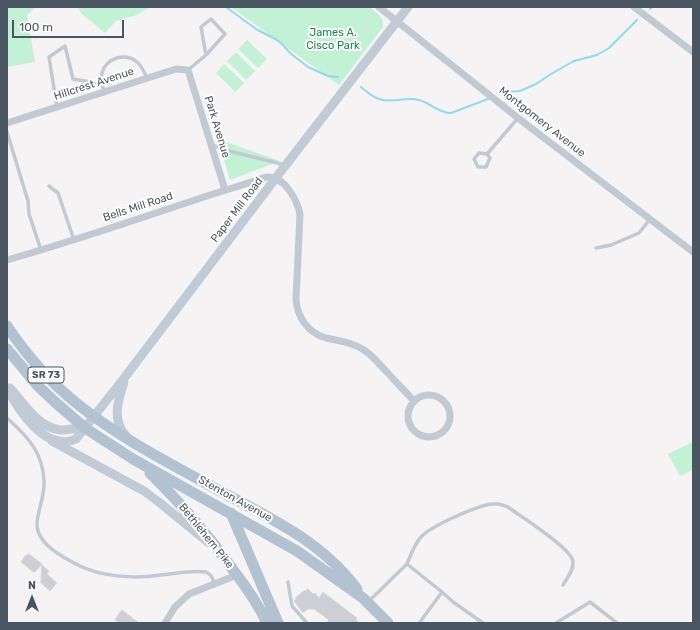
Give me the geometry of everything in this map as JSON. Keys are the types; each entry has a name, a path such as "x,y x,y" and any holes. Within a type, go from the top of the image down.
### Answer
{"main road":[{"name":"Paper Mill Road","path":"85,428 408,7"},
{"name":"SR 73","path":"7,326 20,345 47,376 68,396 94,416"},
{"name":"SR 73","path":"7,349 38,386 85,428"},
{"path":"125,377 118,401 117,411 118,420 122,431 129,440"},
{"path":"7,385 36,418 46,426 58,430 85,428"},
{"path":"7,388 26,418 58,445 144,492 165,506 221,553"},
{"name":"Stenton Avenue","path":"94,416 129,440 272,518 310,543 337,565 365,600 388,623"},
{"path":"44,434 56,440 73,440 76,439 85,428"},
{"name":"Stenton Avenue","path":"85,428 133,459 297,551 365,600"},
{"name":"Bethlehem Pike","path":"133,459 148,471 184,509 221,553 255,599 267,623"},
{"name":"Bethlehem Pike","path":"208,484 222,499 231,514 278,623"}],"street":[{"name":"Montgomery Avenue","path":"379,7 518,118 693,252"},
{"path":"634,7 693,52"},
{"name":"Hillcrest Avenue","path":"7,123 176,69 188,70"},
{"name":"Park Avenue","path":"188,70 226,190"},
{"name":"Bells Mill Road","path":"7,260 41,251 268,177 275,179"},
{"path":"275,179 286,186 291,192 300,214 296,299 298,312 302,319 310,330 325,338 346,342 364,350 414,401"},
{"path":"428,395 442,399 450,411 451,418 449,426 444,432 433,438 425,438 418,435 411,428 408,421 408,414 414,401 420,397 428,395"},
{"path":"165,623 175,608 185,597 196,591 238,575"}],"lane":[{"path":"188,70 206,56 225,34 211,19 201,26 206,56"},
{"path":"57,107 49,57 64,46 73,79 102,84"},
{"path":"104,92 101,79 102,72 110,61 116,58 130,58 136,61 141,66 147,78"},
{"path":"487,154 518,118"},
{"path":"7,132 28,201 29,214 41,251"},
{"path":"211,144 233,152 286,165"},
{"path":"479,153 487,154 490,158 486,167 478,167 474,159 479,153"},
{"path":"49,186 58,193 74,240"},
{"path":"596,248 611,246 639,233 650,219"},
{"path":"7,418 29,439 39,459 43,473 44,487 37,528 41,537 51,548 78,565 97,572 119,576 138,577 206,572 212,576 215,584"},
{"path":"365,600 407,564 414,546 427,532 438,525 488,504 499,504 508,507 554,540 572,558 572,570 563,585"},
{"path":"407,564 452,602 483,623"},
{"path":"288,582 292,606 307,623"},
{"path":"420,622 442,592"},
{"path":"556,623 590,602 617,623"}],"green space":[{"path":"7,7 36,7 27,15 35,62 7,67"},
{"path":"77,7 150,7 137,15 116,21 105,33 81,13"},
{"name":"James A. Cisco Park","path":"231,7 369,7 381,17 383,27 339,85"},
{"path":"247,40 267,59 258,68 238,49"},
{"path":"236,52 255,71 246,80 227,61"},
{"path":"224,64 244,83 235,92 216,73"},
{"path":"218,139 280,161 230,180"},
{"path":"693,442 693,470 680,476 668,454"}],"building":[{"path":"29,554 42,564 35,572 21,562 25,556"},
{"path":"42,565 49,571 47,574 57,583 50,591 41,583"},
{"path":"308,589 313,594 315,593 319,598 323,592 357,618 356,620 360,623 327,623 329,620 314,609 308,609 302,612 294,601 296,599 295,598"},
{"path":"122,610 139,623 119,623 115,620"}],"waterway":[{"path":"226,7 256,29 277,40 290,53 308,67 328,76 338,77"},
{"path":"502,95 507,92 520,91 536,84 574,61 597,55 609,48 637,20"},
{"path":"361,87 372,96 379,99 389,101 409,99 419,100 446,113 451,113 488,99"}]}
